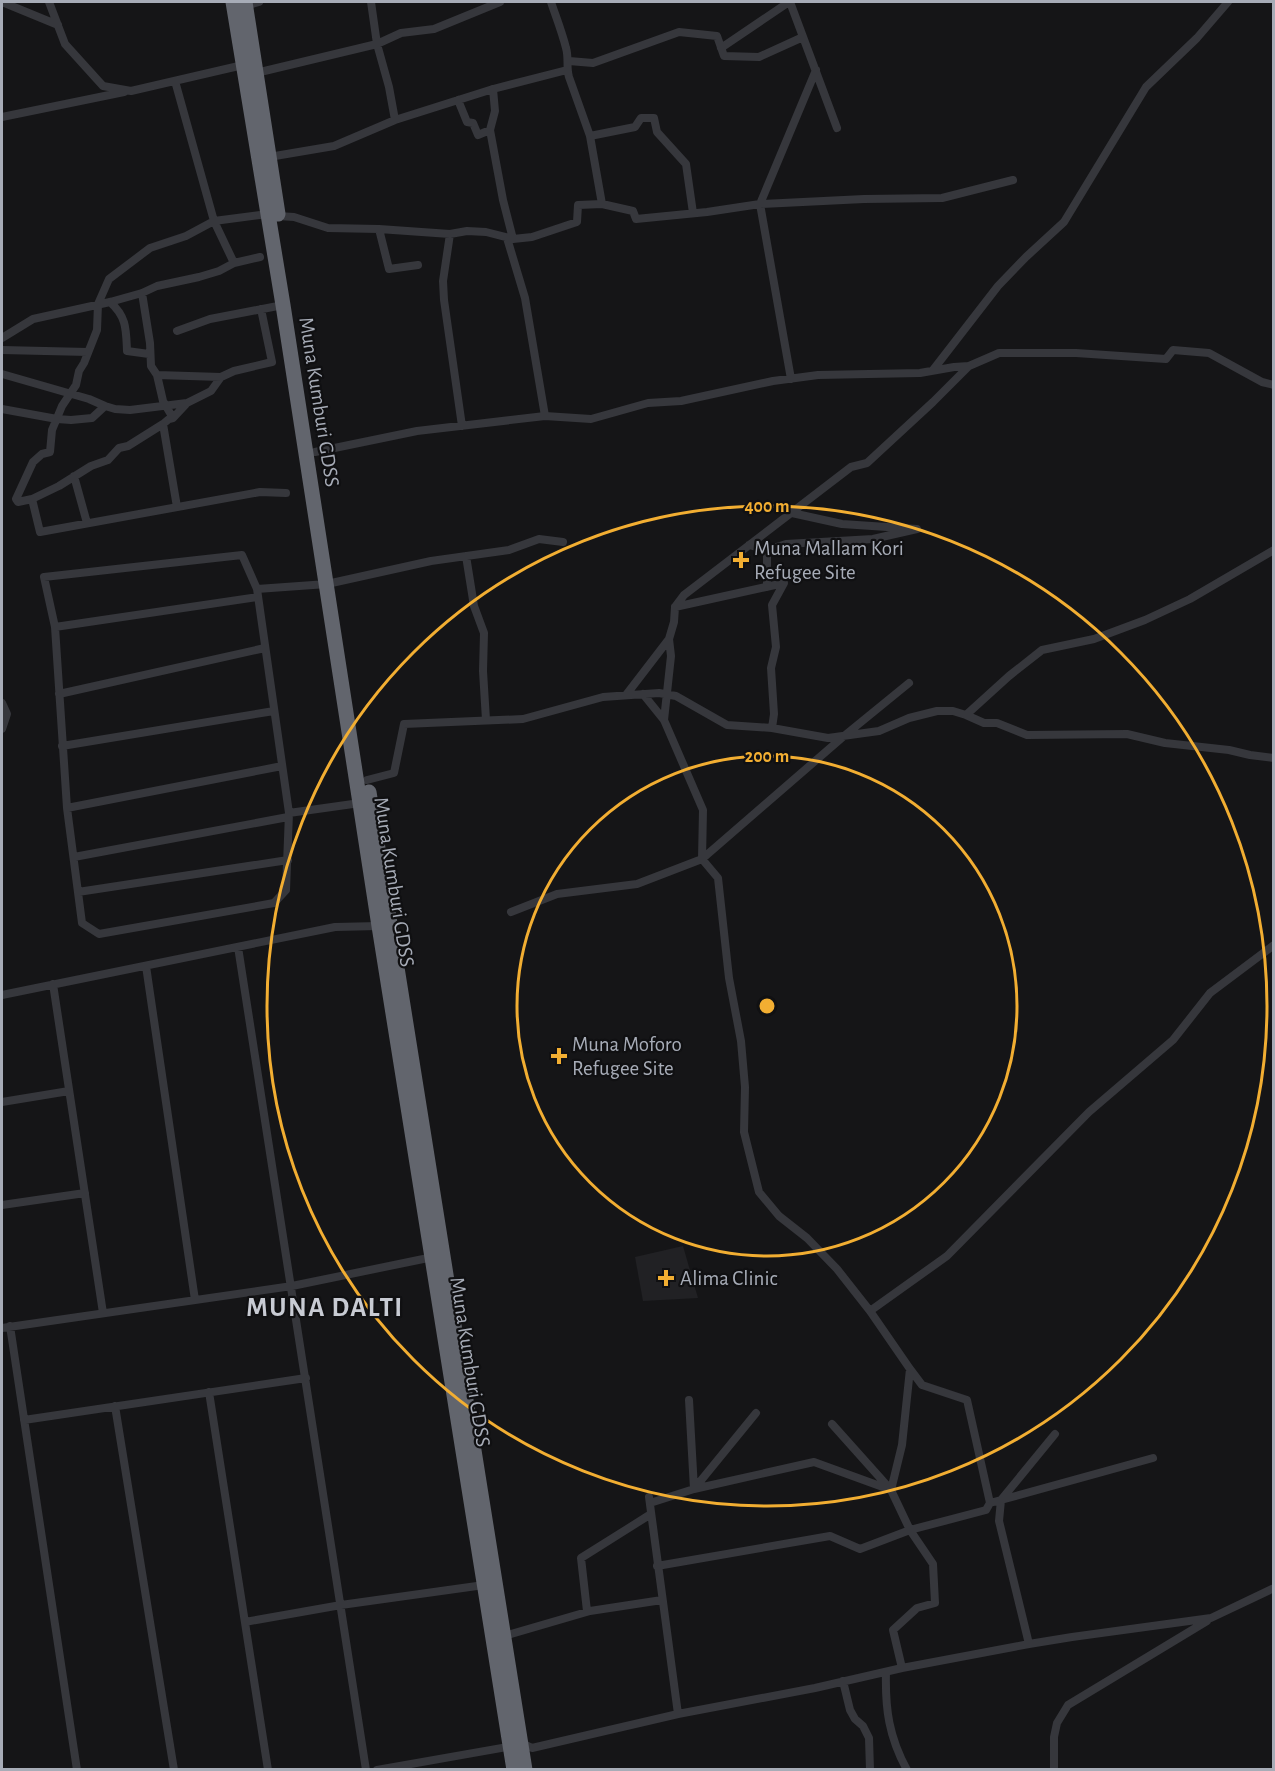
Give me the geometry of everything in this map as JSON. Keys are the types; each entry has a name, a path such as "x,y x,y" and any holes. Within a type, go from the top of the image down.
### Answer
{"highway":[{"name":"Muna Kumburi GDSS","path":"245,3 243,65 273,215 315,452 360,803 379,926 484,1585 516,1746 525,1770"},
{"name":"Muna Kumburi GDSS","path":"245,3 269,157 283,305 367,780 504,1636 516,1746 514,1770"}],"street":[{"path":"2,2 58,25"},
{"path":"49,2 65,44 103,86 131,91"},
{"path":"371,2 376,44 389,87 395,120"},
{"path":"256,74 376,44 401,33 434,29 500,2"},
{"path":"551,2 566,48 574,96 590,136 602,204"},
{"path":"721,48 790,2 837,128"},
{"path":"933,370 998,286 1064,222 1146,87 1197,38 1228,2"},
{"path":"269,157 334,146 395,120 568,65 593,63 679,32 717,36 724,56 759,57 803,37"},
{"path":"2,117 243,65"},
{"path":"791,379 760,204 816,70"},
{"path":"175,81 214,221 234,263"},
{"path":"493,89 495,111 490,130 510,238 525,298 545,416"},
{"path":"458,100 467,122 473,123 478,135 490,130"},
{"path":"590,136 635,127 641,118 654,118 657,132 686,164 693,213"},
{"path":"221,377 211,391 187,403 173,418 128,446 118,448 108,460 91,466 32,499 18,502 16,499 33,462 42,454 50,452 52,430 75,385 97,330 98,304 109,279 150,248 186,236 214,221 273,215 294,217 328,228 450,234 467,231 486,232 510,238 532,237 577,222 578,206 602,204 633,211 636,219 760,204 942,198 1013,180"},
{"path":"379,229 389,269 418,265"},
{"path":"450,234 443,281 444,300 462,426"},
{"path":"2,338 33,319 110,302 157,286 199,277 219,271 234,263 260,257"},
{"path":"142,292 151,366 157,375 165,404 173,418"},
{"path":"110,302 116,307 125,323 127,351 149,354"},
{"path":"177,331 210,320 283,305"},
{"path":"157,375 221,377 234,371 272,362 261,309"},
{"path":"2,350 88,352"},
{"path":"315,452 417,431 545,416 591,419 648,403 681,401 819,375 920,373 969,366 999,353 1076,353 1166,359 1173,350 1209,353 1262,382 1274,385"},
{"path":"627,695 669,639 675,607 684,595 851,467 867,463 969,366"},
{"path":"2,374 89,399 115,409 130,410 187,403"},
{"path":"2,409 71,420 92,418 105,406"},
{"path":"163,424 177,507"},
{"path":"74,476 87,523"},
{"path":"32,499 40,532 260,492 286,494"},
{"path":"749,545 767,550 786,544 873,539 917,530 842,524 792,513"},
{"path":"55,627 331,583 431,561 509,550 539,539 563,542"},
{"path":"767,550 767,587"},
{"path":"966,715 1042,650 1094,639 1145,620 1190,599 1274,550"},
{"path":"242,555 257,593 289,815 286,890 274,903 99,934 81,923 67,808 55,627 44,577 242,555"},
{"path":"466,556 474,606 484,633 483,671 486,720"},
{"path":"675,607 784,583 772,605 776,647 771,668 774,714 772,728"},
{"path":"664,720 671,656 669,639"},
{"path":"59,694 265,648"},
{"path":"511,912 557,894 637,884 702,859 843,736 909,682"},
{"path":"367,780 394,773 404,724 523,719 603,697 658,693 676,696 727,725 772,728 828,738 879,731 909,718 936,711 953,711 984,723 997,723 1027,735 1126,734 1165,743 1274,758"},
{"path":"643,694 664,720 703,810 702,859 718,878 729,978 741,1041 745,1087 744,1132 759,1192 779,1216 807,1238 837,1269 922,1385 967,1400 990,1503 986,1510 910,1530 860,1549 830,1536 657,1566"},
{"path":"2,703 7,714 2,729"},
{"path":"62,746 274,711"},
{"path":"67,808 282,766"},
{"path":"74,857 360,803"},
{"path":"78,892 288,860"},
{"path":"2,995 335,927 379,926"},
{"path":"870,1311 947,1256 1089,1112 1173,1040 1210,993 1274,945"},
{"path":"238,947 366,1770"},
{"path":"146,966 195,1300"},
{"path":"53,984 103,1313"},
{"path":"2,1102 69,1091"},
{"path":"2,1205 85,1193"},
{"path":"78,1770 24,1420 6,1327 292,1286 433,1257"},
{"path":"891,1490 902,1445 910,1369"},
{"path":"24,1420 306,1378"},
{"path":"209,1392 268,1770"},
{"path":"689,1400 694,1489"},
{"path":"115,1406 174,1770"},
{"path":"694,1489 756,1413"},
{"path":"832,1424 891,1490 910,1530 933,1564 935,1603 917,1608 893,1630 902,1668"},
{"path":"1029,1644 999,1521 1001,1500 1055,1434"},
{"path":"990,1503 1153,1458"},
{"path":"678,1714 649,1500 814,1462 891,1490"},
{"path":"587,1611 581,1558 651,1514"},
{"path":"245,1622 341,1605 484,1585"},
{"path":"1054,1770 1054,1737 1057,1723 1068,1705 1211,1618 1274,1588"},
{"path":"504,1636 587,1611 662,1600"},
{"path":"377,1770 516,1746 532,1748 678,1714 1072,1636 1211,1618"},
{"path":"886,1672 888,1719 896,1750 907,1770"},
{"path":"843,1681 850,1710 869,1738 870,1770"}],"shaded area":[{"name":"Alima Clinic","path":"683,1246 698,1298 643,1301 635,1257"}],"place":[{"name":"Muna Mallam Kori Refugee Site","path":"741,560"},
{"name":"Muna Moforo Refugee Site","path":"559,1056"},
{"name":"Alima Clinic","path":"666,1278"}],"district":[{"name":"MUNA DALTI","path":"325,1307"}]}
